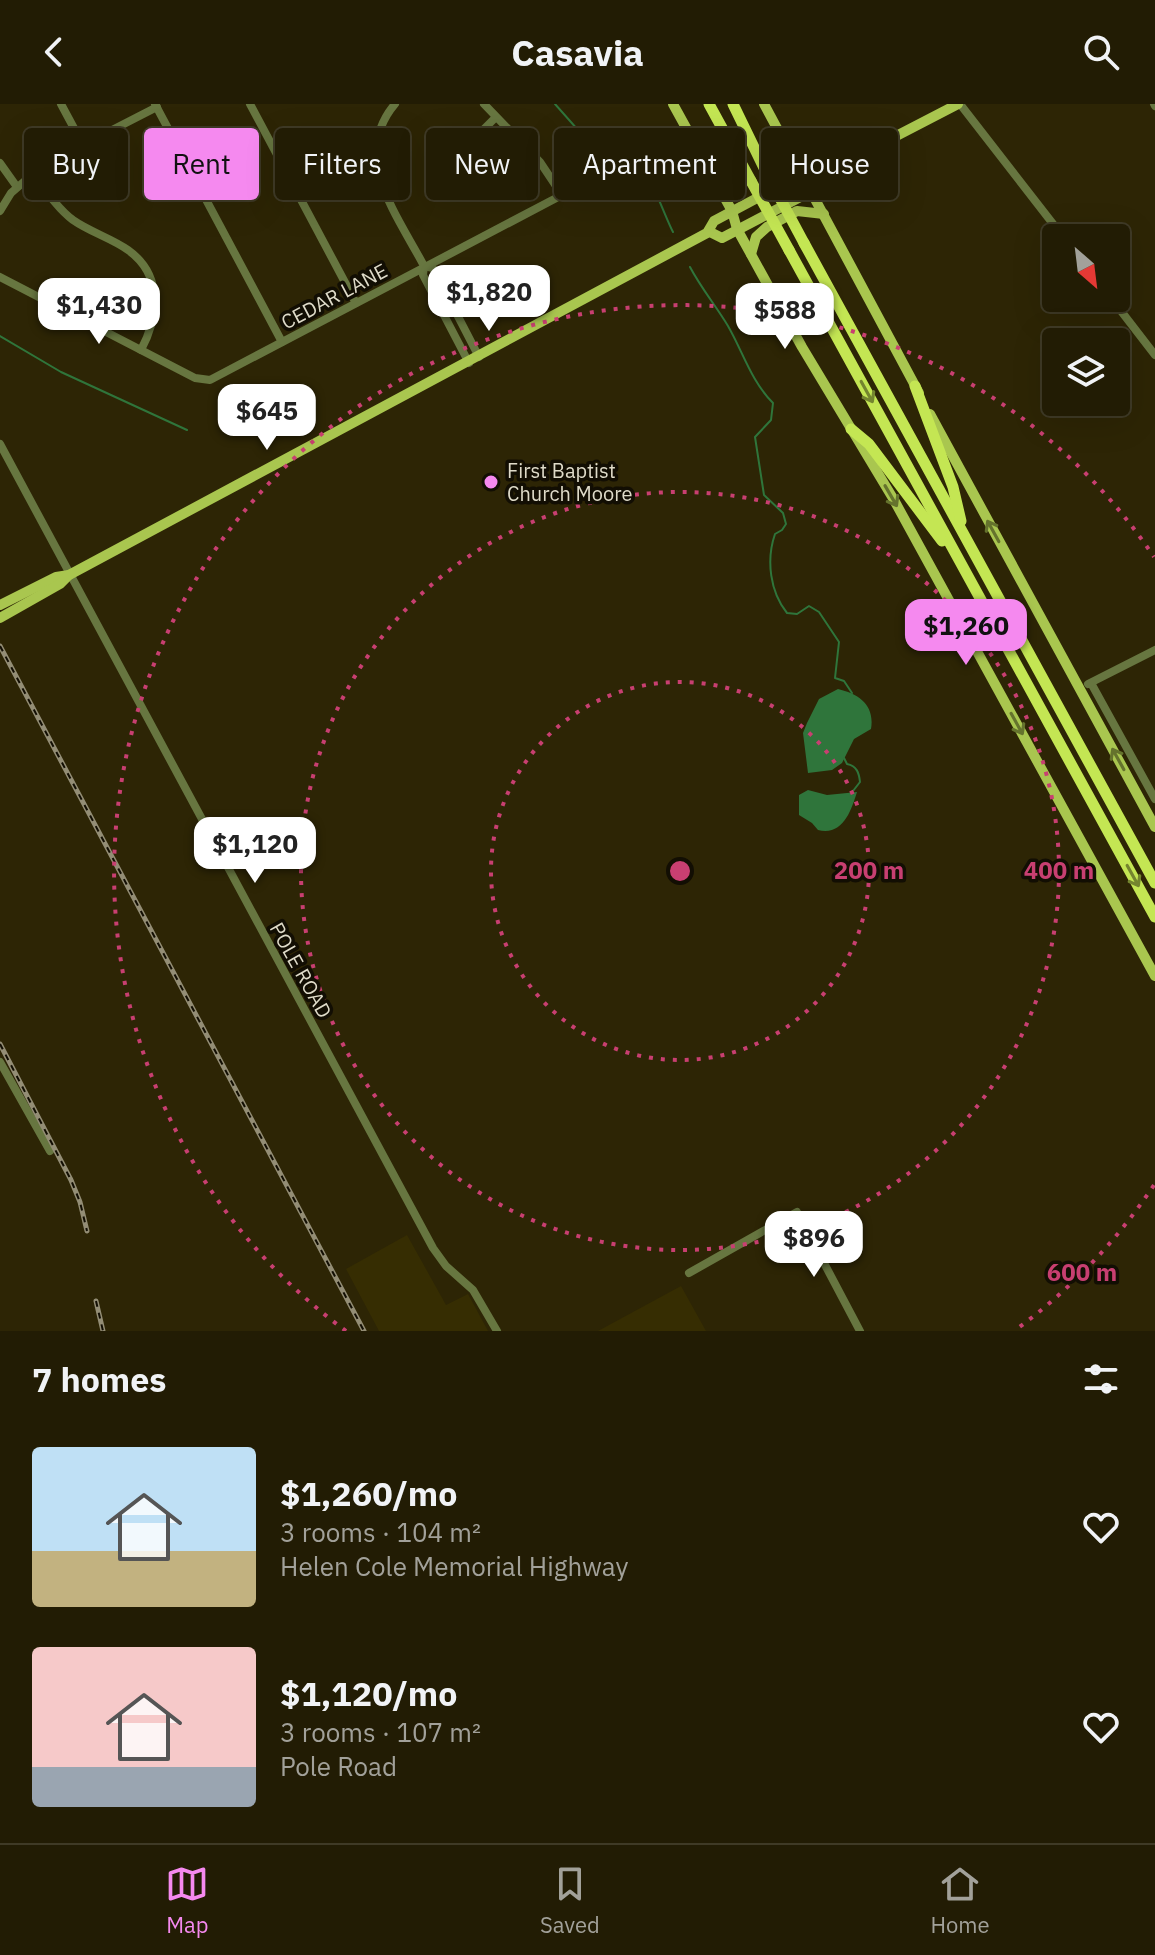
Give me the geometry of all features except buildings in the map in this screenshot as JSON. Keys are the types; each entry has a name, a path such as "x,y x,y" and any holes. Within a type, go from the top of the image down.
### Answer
{"highway":[{"path":"709,104 1155,917"},
{"path":"733,104 804,243 1155,883"},
{"path":"915,386 953,487 965,537"},
{"path":"851,429 869,444 961,563"}],"main road":[{"path":"673,104 732,211 737,229 815,370 894,500 1155,976"},
{"path":"764,104 777,128"},
{"path":"898,136 959,104"},
{"path":"0,618 60,584 69,575 710,232 714,221 761,196"},
{"path":"710,232 722,238 793,200"},
{"path":"816,200 1155,827"},
{"path":"751,254 756,237 767,227 797,211 824,214"},
{"path":"0,605 56,577 69,575"}],"street":[{"path":"61,104 74,128"},
{"path":"250,104 275,151"},
{"path":"381,128 395,104"},
{"path":"484,104 495,118 485,128"},
{"path":"959,104 1053,224"},
{"path":"114,128 156,105 282,342"},
{"name":"CEDAR LANE","path":"141,350 195,378 206,380 562,195 540,162 495,118"},
{"path":"0,163 17,187"},
{"path":"0,211 24,181"},
{"path":"0,277 141,350 156,312 155,295 147,272 126,249 67,215 55,200"},
{"path":"301,200 356,303"},
{"path":"389,200 424,266 433,268 474,360"},
{"path":"1122,312 1155,355"},
{"name":"POLE ROAD","path":"0,444 433,1248 446,1266 473,1290 497,1331"},
{"path":"1080,689 1154,653"},
{"path":"1091,683 1155,799"},
{"path":"0,1062 50,1151"},
{"path":"689,1273 797,1212 860,1331"}],"shaded area":[{"path":"838,689 864,702 870,713 871,729 854,739 842,763 832,770 808,773 803,733 819,699"},
{"path":"808,790 827,795 857,792 845,820 840,826 827,831 818,830 799,815 799,795"},
{"path":"407,1235 446,1305 468,1294 488,1331 379,1331 346,1269"},
{"path":"681,1286 706,1331 598,1331"}],"waterway":[{"path":"555,104 609,165 629,161 640,166 673,232"},
{"path":"690,267 728,326 759,385 773,403 771,420 755,437 764,495 783,513 786,524 775,534 772,544 770,565 773,586 787,613 797,614 809,606 819,612 839,642 835,678 844,681 852,693"},
{"path":"0,336 61,372 187,430"},
{"path":"844,758 859,776 860,782 853,791"}],"railway":[{"path":"0,646 364,1331"},
{"path":"0,1044 71,1180 87,1231"},
{"path":"96,1301 103,1331"}],"place":[{"name":"First Baptist Church Moore","path":"491,482"}]}
